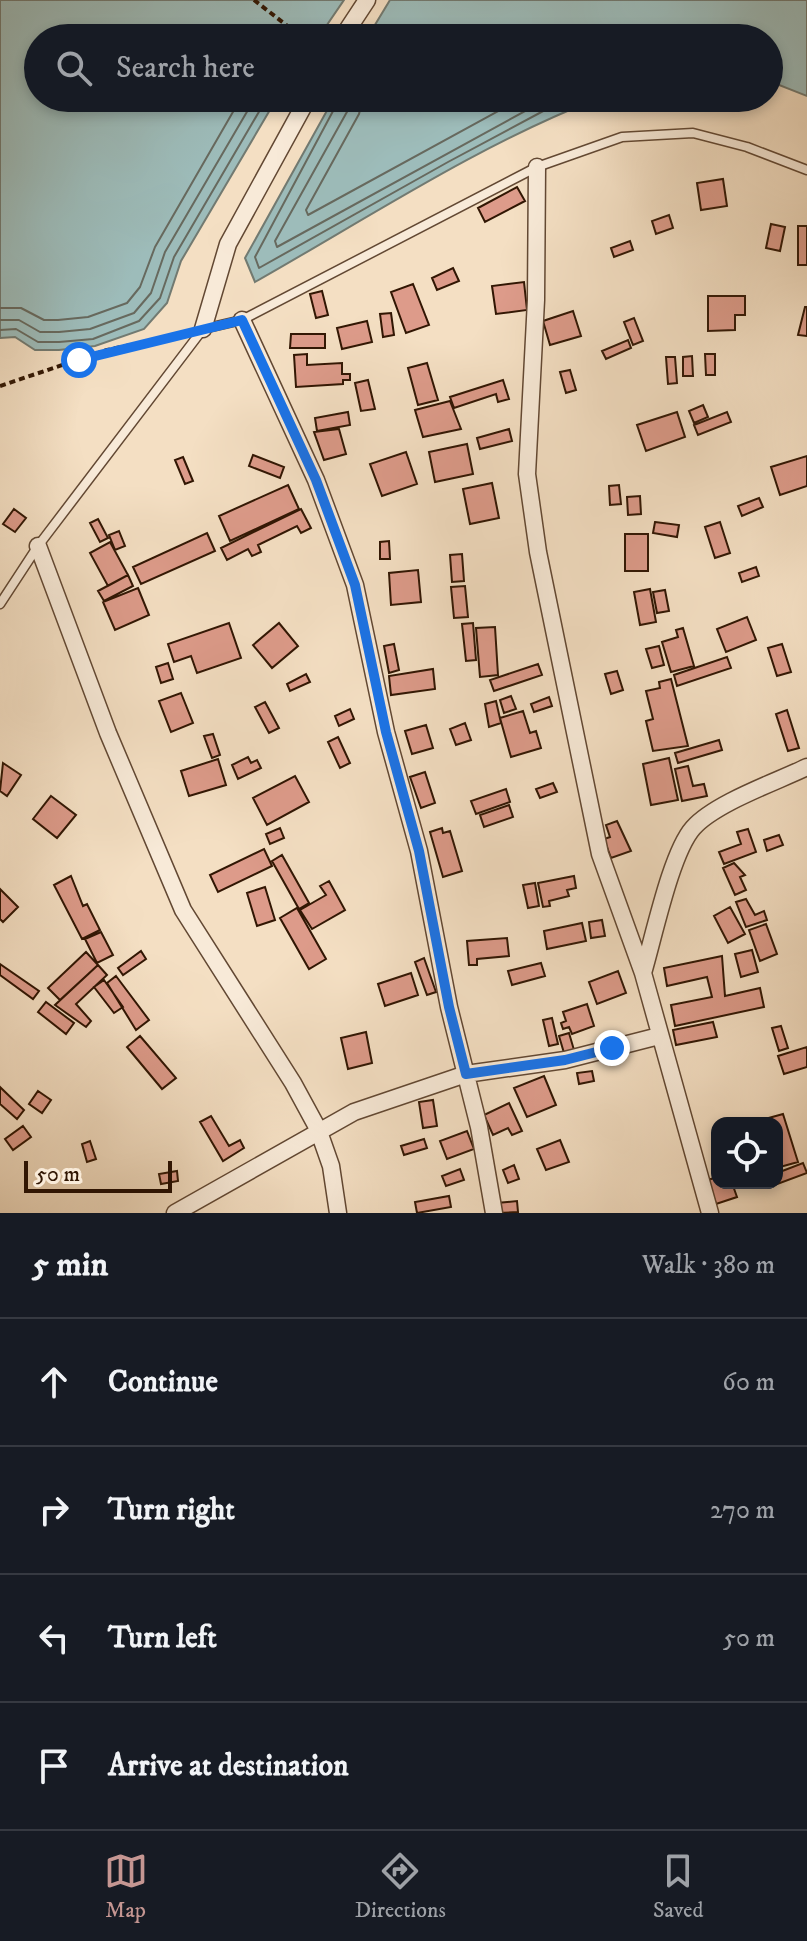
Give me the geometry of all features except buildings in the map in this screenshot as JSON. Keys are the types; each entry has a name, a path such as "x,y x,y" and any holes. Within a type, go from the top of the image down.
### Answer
{"street":[{"path":"351,24 367,0"},
{"path":"203,329 228,244 300,112"},
{"path":"537,167 536,300 527,474 556,648 600,854 643,973 710,1213"},
{"path":"242,320 316,480 355,585 386,732 419,851 494,1213"},
{"path":"38,546 108,733 183,910 293,1083 318,1129 331,1166 338,1213"},
{"path":"643,973 678,850 694,826 714,812 807,767"},
{"path":"175,1213 318,1129 354,1112 466,1074 565,1060 659,1036"}],"lane":[{"path":"0,604 38,546 203,329 242,320 537,167 622,137 693,133 747,147 807,170"}],"path":[{"path":"254,0 285,24"},
{"path":"0,386 107,350 203,329"}],"water":[{"path":"0,0 344,0 328,24 24,24 24,112 269,112 181,261 167,303 144,329 95,346 59,350 35,350 15,337 0,338"},
{"path":"390,0 807,0 807,96 783,87 783,24 375,24"},
{"path":"326,112 566,112 467,160 255,282 245,258"}],"route":[{"path":"79,360 107,350 242,320 316,480 355,585 386,732 419,851 449,1007 466,1074 565,1060 612,1048"}]}
